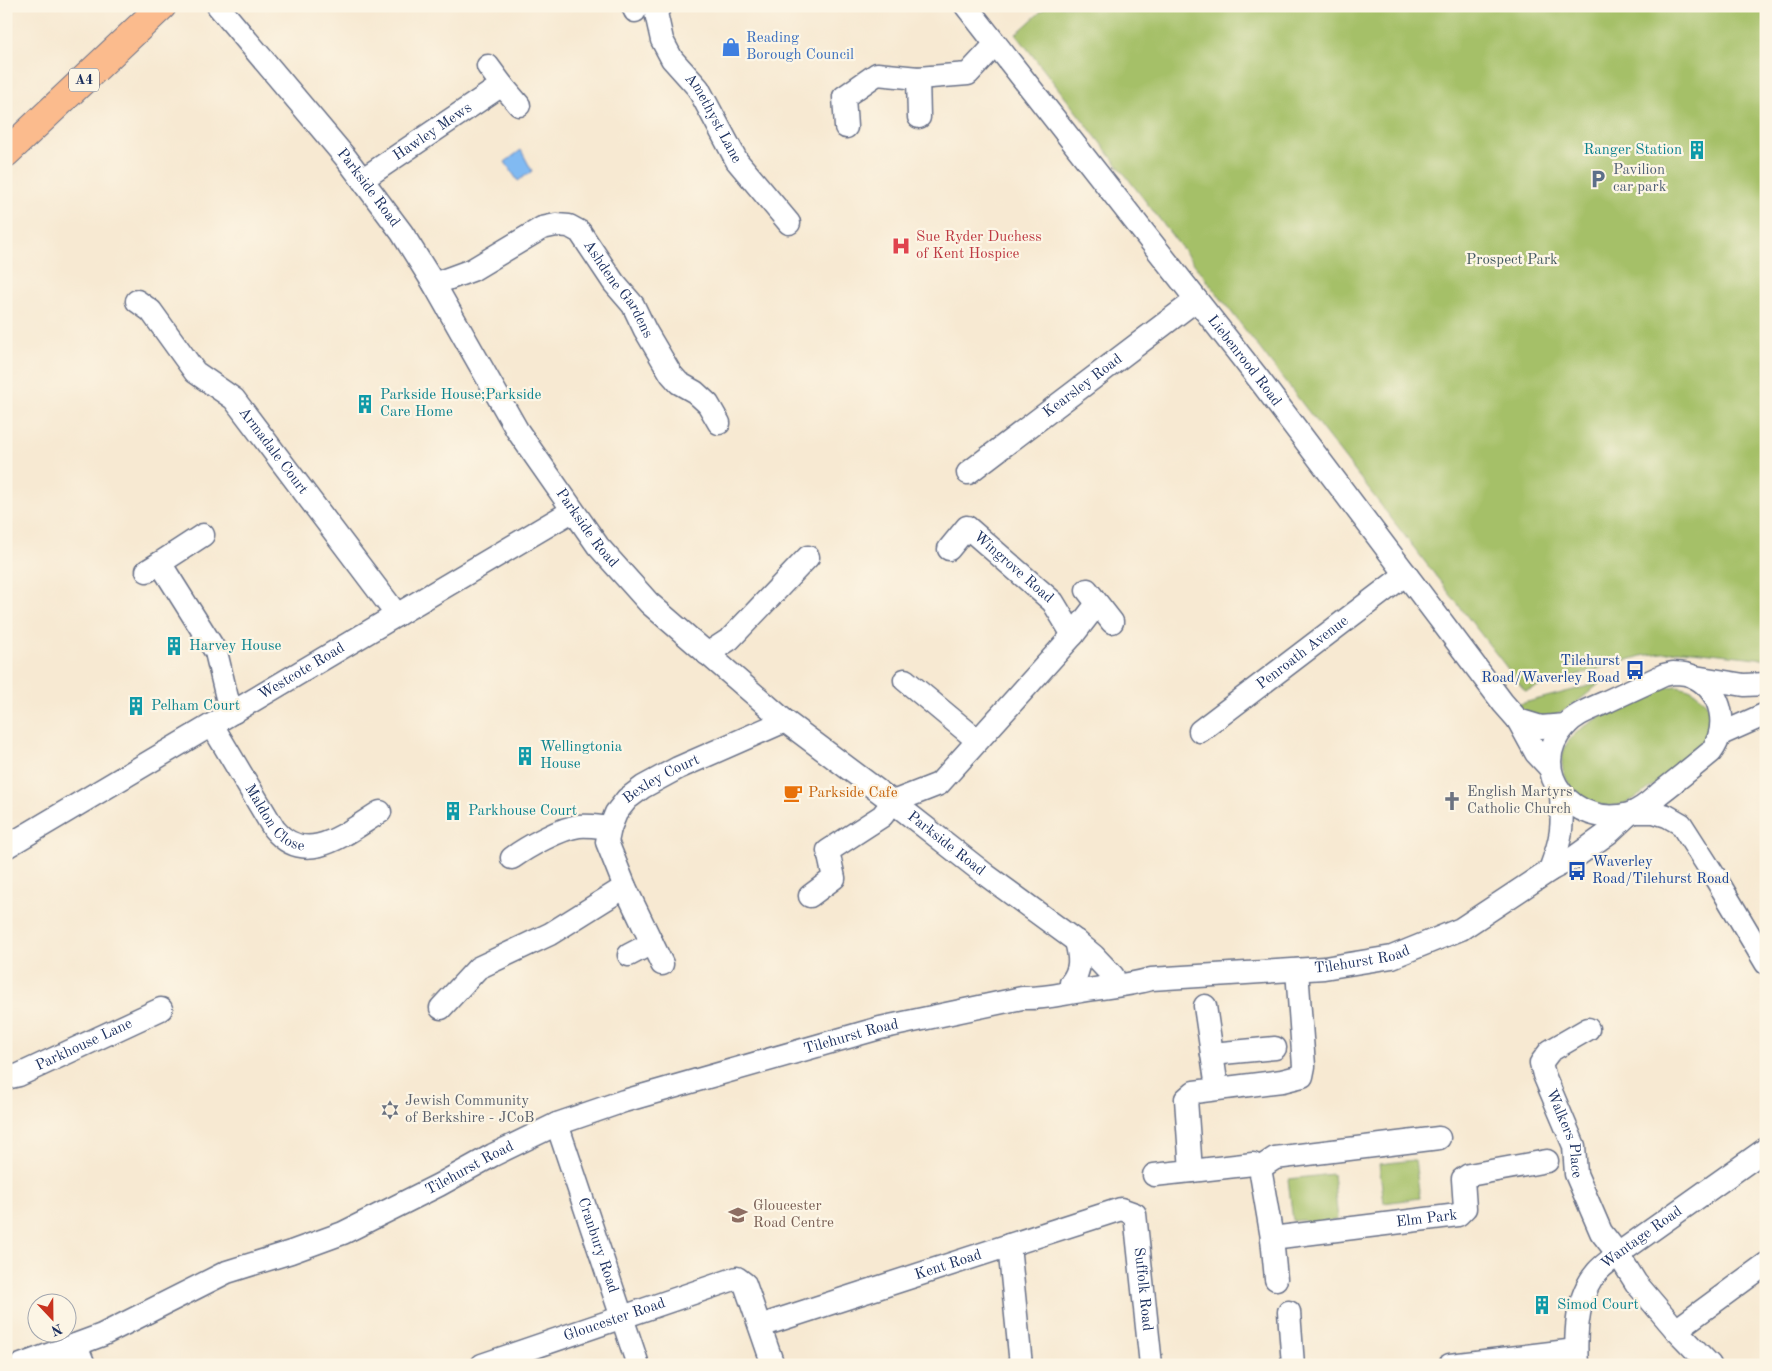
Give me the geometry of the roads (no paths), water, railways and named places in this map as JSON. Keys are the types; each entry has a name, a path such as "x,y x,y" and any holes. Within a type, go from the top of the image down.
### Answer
{"main road":[{"name":"A4","path":"6,153 162,6"}],"street":[{"name":"Parkside Road","path":"218,6 363,179 402,233 434,284 517,430 598,546 649,603 785,721 986,875 1076,941 1113,976"},
{"name":"Amethyst Lane","path":"660,6 656,13 662,40 672,59 698,88 736,161 789,223"},
{"name":"Liebenrood Road","path":"966,6 1258,378 1503,703 1518,720 1533,748 1550,768"},
{"path":"846,128 844,97 877,74 918,78 968,74 995,45"},
{"path":"488,66 520,105"},
{"path":"918,78 919,117"},
{"name":"Hawley Mews","path":"363,179 502,85"},
{"name":"Ashdene Gardens","path":"434,284 472,270 542,228 556,225 570,226 580,232 614,283 633,304 645,330 671,374 679,383 695,392 708,404 719,423"},
{"name":"Kearsley Road","path":"968,473 1196,300"},
{"name":"Armadale Court","path":"137,301 151,311 195,372 234,399 397,615"},
{"name":"Westcote Road","path":"6,847 572,511"},
{"name":"Wingrove Road","path":"949,549 967,527 1053,602 1073,635"},
{"path":"203,535 154,567 216,652 227,698 234,712"},
{"path":"707,654 730,639 806,568"},
{"name":"Penroath Avenue","path":"1200,731 1406,574"},
{"path":"810,896 834,878 828,851 882,816 893,802 939,784 1073,635 1092,597 1112,622"},
{"path":"1550,870 1562,832 1561,794 1550,768 1550,755 1553,746 1566,725 1588,710 1664,675 1673,673 1744,685 1766,684"},
{"path":"1631,813 1711,752 1717,745 1721,734 1722,715 1713,693 1695,677"},
{"path":"905,680 977,740"},
{"path":"1721,734 1766,714"},
{"path":"1518,720 1541,727 1566,725"},
{"name":"Bexley Court","path":"610,828 616,813 627,799 643,787 678,768 785,721"},
{"name":"Maldon Close","path":"212,725 274,829 282,838 295,845 307,848 338,838 374,821"},
{"path":"1561,794 1583,812 1603,815 1654,812 1667,816 1681,824 1716,877 1766,962"},
{"name":"Tilehurst Road","path":"1022,998 1038,999 1130,985 1151,979 1297,970 1392,957 1461,929 1550,870 1575,857 1631,813"},
{"path":"512,858 525,849 565,830 579,826 610,828 608,842 625,887 662,964"},
{"path":"441,1008 478,968 550,934 625,887"},
{"path":"1071,983 1077,976 1080,965 1080,955 1076,941"},
{"path":"629,955 652,943"},
{"path":"1191,1171 1186,1099 1194,1092 1282,1081 1302,1076 1304,1066 1297,970"},
{"name":"Tilehurst Road","path":"21,1365 80,1355 102,1335 227,1272 291,1252 343,1232 557,1124 624,1101 880,1028 1022,998 1038,990 1131,974 1151,979"},
{"path":"1205,1006 1217,1088"},
{"name":"Parkhouse Lane","path":"6,1078 19,1075 162,1009"},
{"name":"Walkers Place","path":"1588,1029 1550,1050 1541,1063 1544,1075 1574,1146 1576,1174 1601,1232 1618,1254"},
{"path":"1212,1054 1275,1048"},
{"name":"Cranbury Road","path":"557,1124 638,1365"},
{"path":"1260,1168 1275,1158 1439,1138"},
{"name":"Wantage Road","path":"1577,1358 1581,1300 1597,1272 1618,1254 1766,1149"},
{"name":"Elm Park","path":"1272,1238 1458,1215 1465,1208 1463,1179 1469,1175 1547,1162"},
{"path":"1154,1176 1253,1164 1260,1168"},
{"path":"1260,1168 1272,1238 1276,1279"},
{"name":"Kent Road","path":"760,1326 1121,1209 1134,1214"},
{"name":"Suffolk Road","path":"1134,1214 1151,1365"},
{"path":"1009,1245 1021,1365"},
{"path":"1618,1254 1636,1283 1676,1330 1710,1365"},
{"path":"1676,1330 1766,1264"},
{"name":"Gloucester Road","path":"496,1362 737,1278 745,1284 760,1326"},
{"path":"1289,1312 1293,1365"},
{"path":"760,1326 773,1365"},
{"path":"1450,1365 1577,1358"}],"water":[{"path":"521,150 532,171 518,181 505,162"}],"place":[{"name":"Reading Borough Council","path":"731,47"},
{"name":"Ranger Station","path":"1697,150"},
{"name":"Pavilion car park","path":"1598,179"},
{"name":"Sue Ryder Duchess of Kent Hospice","path":"901,246"},
{"name":"Parkside House;Parkside Care Home","path":"365,404"},
{"name":"Harvey House","path":"174,646"},
{"name":"Tilehurst Road/Waverley Road","path":"1635,670"},
{"name":"Pelham Court","path":"136,706"},
{"name":"Wellingtonia House","path":"525,756"},
{"name":"Parkside Cafe","path":"793,793"},
{"name":"English Martyrs Catholic Church","path":"1452,801"},
{"name":"Parkhouse Court","path":"453,811"},
{"name":"Waverley Road/Tilehurst Road","path":"1577,871"},
{"name":"Jewish Community of Berkshire - JCoB","path":"390,1110"},
{"name":"Gloucester Road Centre","path":"738,1215"},
{"name":"Simod Court","path":"1542,1305"}],"park label":[{"name":"Prospect Park","path":"1512,260"}]}
